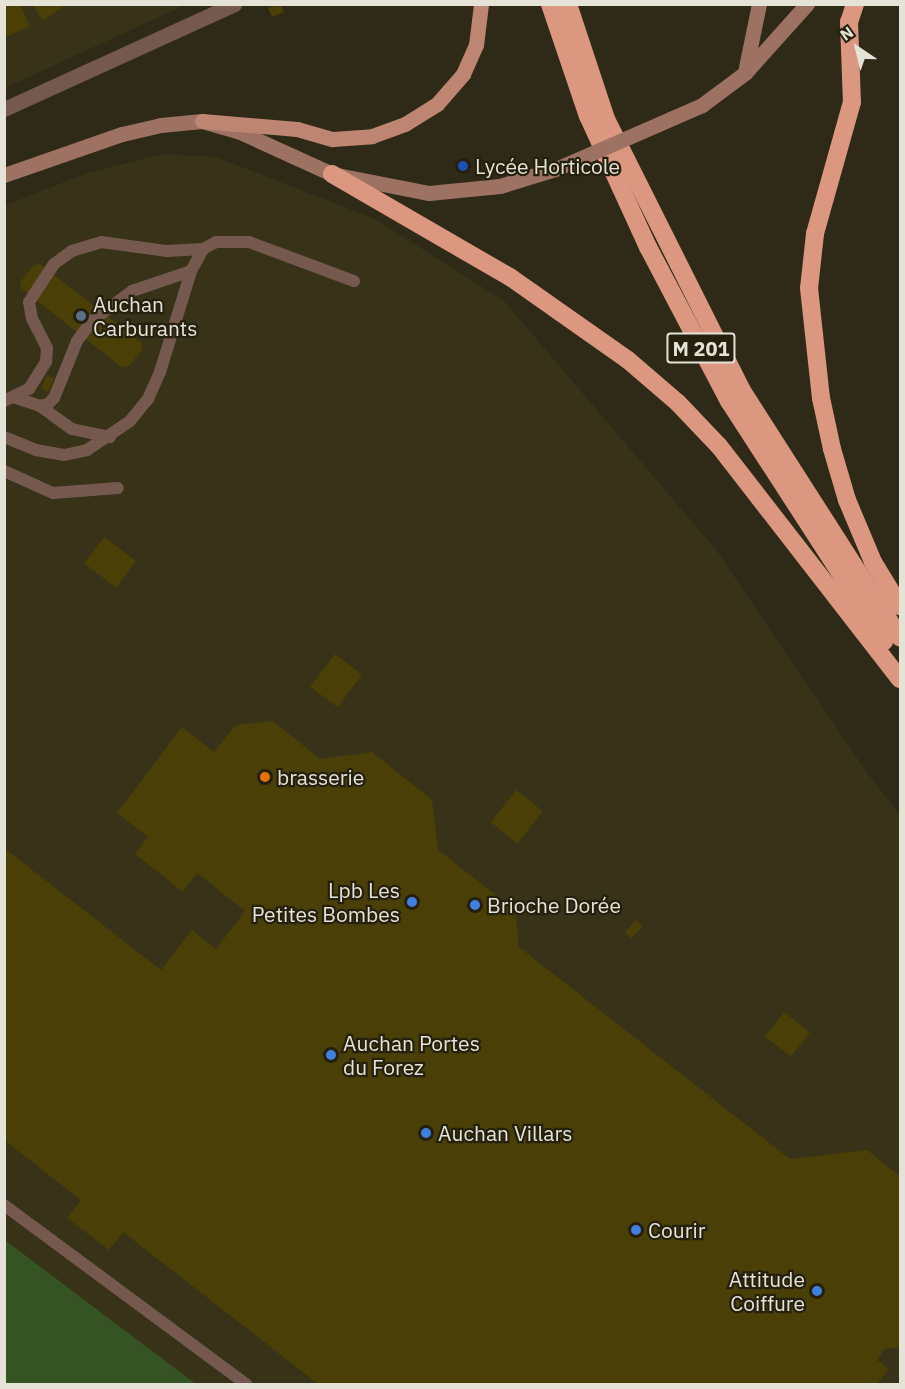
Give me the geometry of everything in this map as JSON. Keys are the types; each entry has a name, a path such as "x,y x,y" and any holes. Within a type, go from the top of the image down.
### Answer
{"highway":[{"name":"M 201","path":"550,4 588,116 648,247 718,381 900,666"},
{"name":"M 201","path":"568,4 606,119 741,389 900,638"},
{"path":"855,4 849,22 852,102 815,234 809,288 821,398 835,460 873,562 900,606"},
{"path":"332,174 510,277 628,360 678,403 719,446 900,679"}],"main road":[{"path":"202,121 297,129 333,139 372,136 405,124 437,104 463,74 476,45 481,4"}],"street":[{"path":"4,109 234,4"},
{"path":"745,73 759,4"},
{"path":"4,175 122,134 160,125 202,121 240,132 332,174 429,193 500,186 558,168 702,105 745,73 807,4"}],"lane":[{"path":"10,400 29,389 46,362 47,348 32,319 29,302 54,264 72,251 101,242 167,251 203,249 216,242 249,242 354,281"},
{"path":"4,437 36,450 64,455 87,450 111,438 148,399 191,271 203,249"},
{"path":"40,406 54,398 70,356 93,320 132,291 191,271"},
{"path":"10,400 40,406 72,429 111,438"},
{"path":"4,471 53,493 118,488"},
{"path":"4,1205 246,1384"}],"shaded area":[{"path":"5,5 185,5 5,88"},
{"path":"164,154 216,157 375,219 504,301 717,551 868,774 900,815 900,1384 196,1384 5,1240 4,206 87,173"}],"green space":[{"path":"5,1240 196,1384 5,1384"}],"building":[{"path":"4,4 20,4 30,26 4,38"},
{"path":"32,4 67,4 43,21"},
{"path":"281,4 284,12 272,17 268,8"},
{"name":"Auchan Carburants","path":"40,264 142,343 142,350 129,366 121,367 21,288 20,282 34,265"},
{"path":"47,375 54,378 49,392 41,389"},
{"path":"104,537 136,561 116,587 84,563"},
{"path":"335,654 362,674 337,707 310,687"},
{"name":"Auchan Portes du Forez","path":"273,721 320,759 372,752 432,800 438,850 515,910 519,947 790,1159 867,1150 900,1176 900,1347 885,1349 877,1360 889,1369 877,1384 318,1384 123,1232 109,1250 67,1218 81,1200 4,1140 4,848 161,970 192,930 216,949 245,911 197,873 183,892 135,854 148,837 117,813 182,727 214,752 236,725"},
{"path":"516,790 543,811 518,843 491,822"},
{"path":"636,920 643,926 632,939 625,933"},
{"path":"784,1012 810,1032 791,1057 765,1036"}],"place":[{"name":"Lycée Horticole","path":"463,166"},
{"name":"Auchan Carburants","path":"81,316"},
{"name":"brasserie","path":"265,777"},
{"name":"Lpb Les Petites Bombes","path":"412,902"},
{"name":"Brioche Dorée","path":"475,905"},
{"name":"Auchan Portes du Forez","path":"331,1055"},
{"name":"Auchan Villars","path":"426,1133"},
{"name":"Courir","path":"636,1230"},
{"name":"Attitude Coiffure","path":"817,1291"}]}
